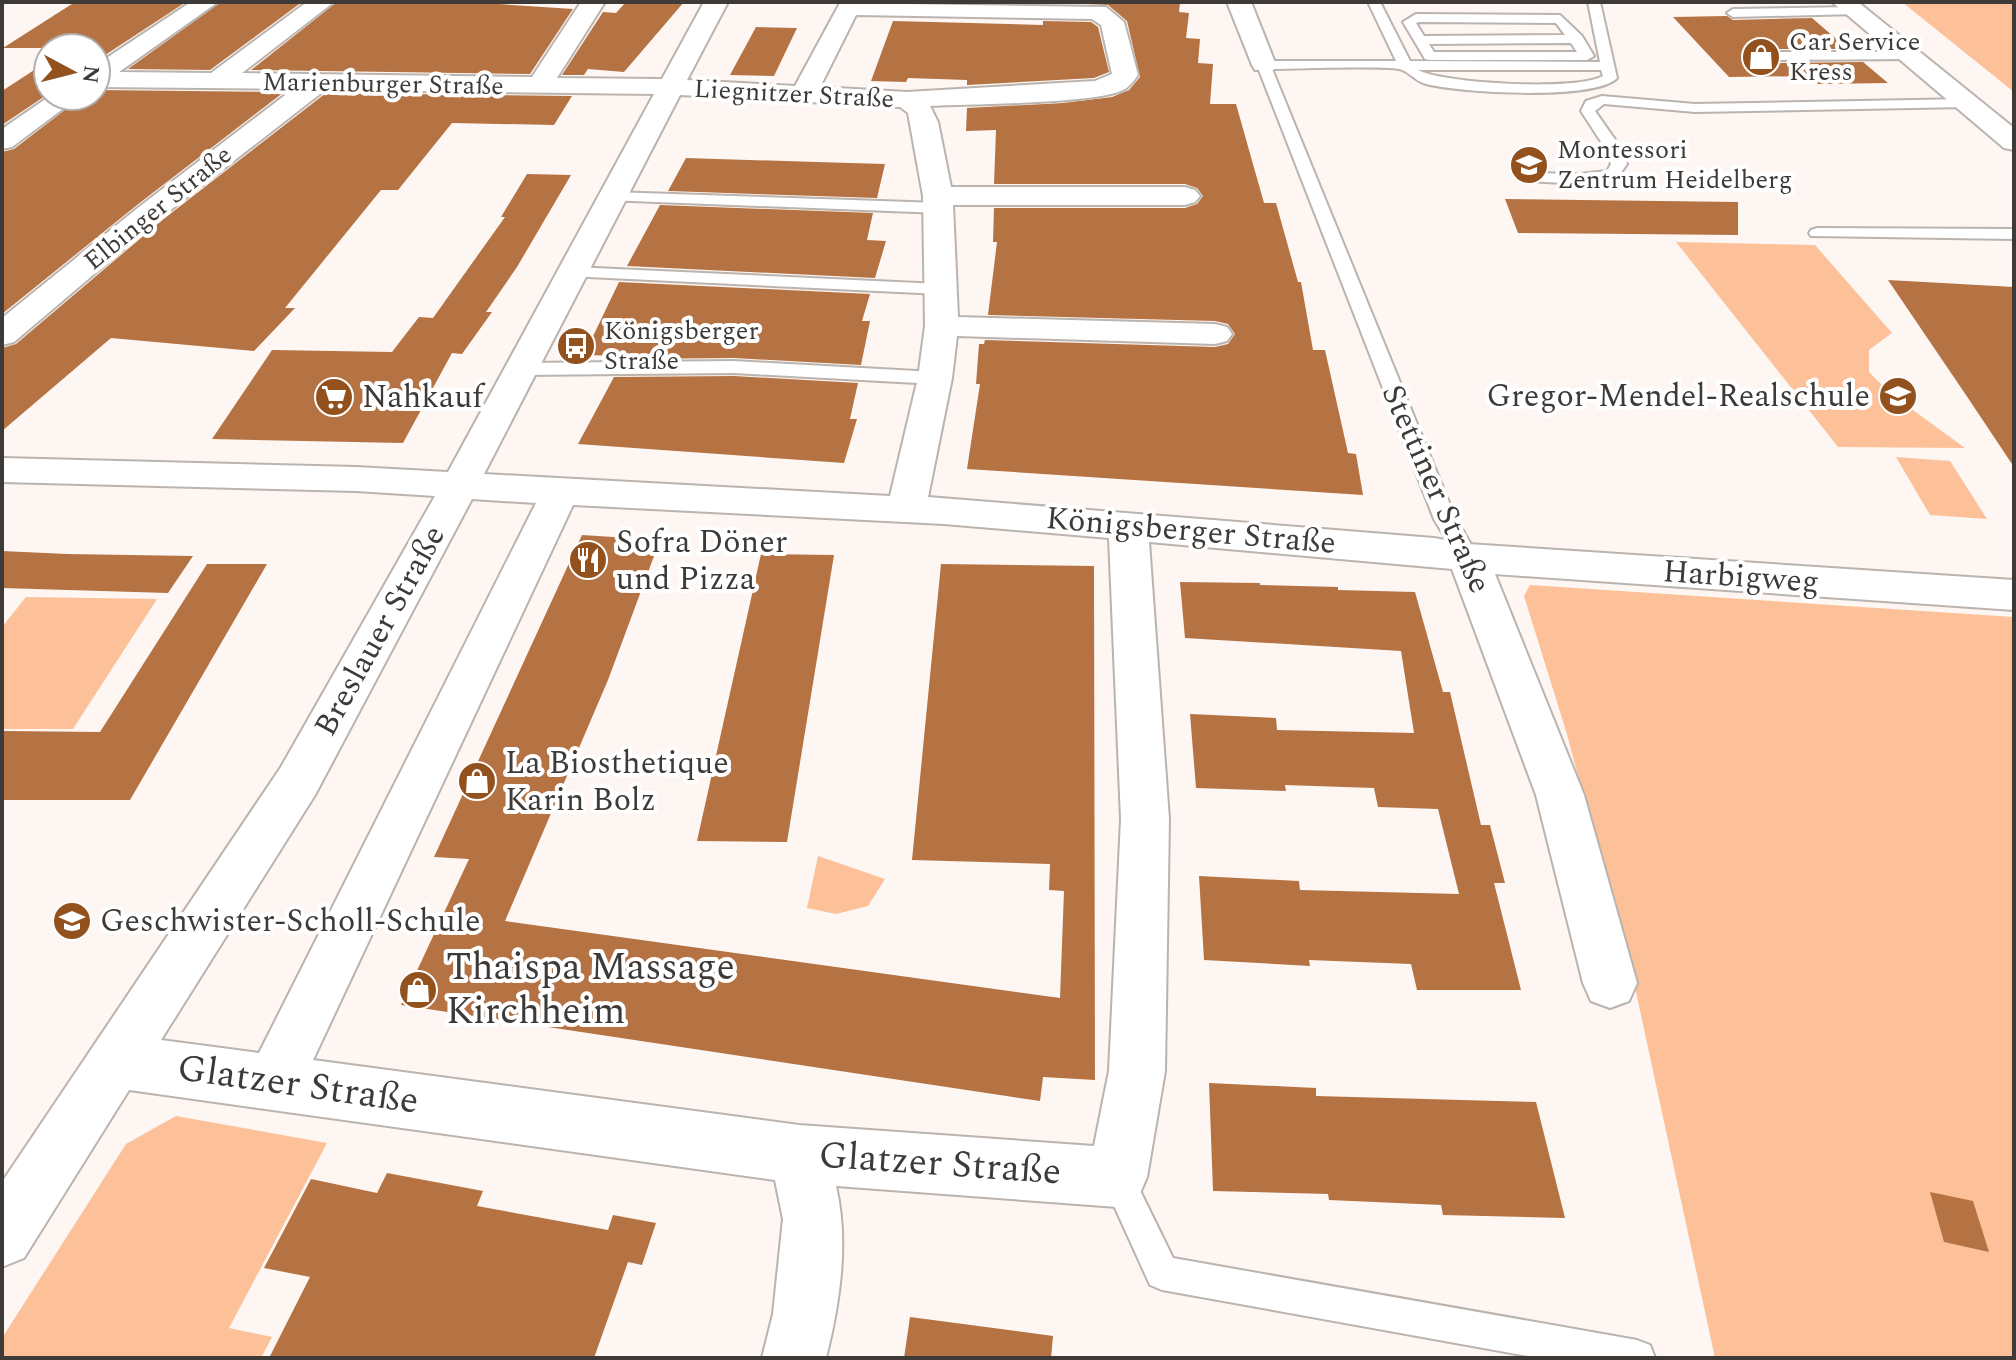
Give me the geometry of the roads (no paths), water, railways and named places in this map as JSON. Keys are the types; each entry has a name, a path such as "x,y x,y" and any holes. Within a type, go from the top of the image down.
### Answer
{"street":[{"path":"112,67 206,2"},
{"path":"215,82 322,2"},
{"path":"539,86 593,2"},
{"name":"Breslauer Straße","path":"2,1236 298,781 460,485 716,2"},
{"name":"Stettiner Straße","path":"1239,2 1264,65"},
{"path":"1849,6 2014,142"},
{"path":"804,94 848,8 1098,12 1112,22 1125,75 1116,84 1095,89 907,100"},
{"name":"Marienburger Straße","path":"112,79 671,87"},
{"name":"Elbinger Straße","path":"2,335 149,213 316,84"},
{"name":"Liegnitzer Straße","path":"671,87 907,100 919,109 925,122 939,202 942,326 935,378 906,509"},
{"path":"2,141 44,112"},
{"path":"939,202 1185,196"},
{"path":"942,326 1215,334"},
{"name":"Königsberger Straße","path":"2,470 356,479 906,509 1434,552 1468,558"},
{"path":"274,1082 561,491"},
{"path":"1117,1177 1137,1071 1145,819 1128,526"},
{"name":"Stettiner Straße","path":"1468,558 1560,795 1610,983"},
{"name":"Harbigweg","path":"1468,558 2014,595"},
{"name":"Glatzer Straße","path":"116,1061 799,1154 1117,1177"},
{"path":"794,1358 805,1314 813,1219 799,1154"}],"lane":[{"path":"1594,2 1608,73 1633,95 1652,102"},
{"path":"1375,4 1405,64 1421,78 1449,85 1592,85 1608,73"},
{"path":"1375,4 1400,7 1534,4"},
{"path":"1733,13 1849,6"},
{"path":"1434,18 1478,40"},
{"path":"1434,18 1510,18 1560,19 1587,56 1437,57 1427,54 1410,19 1434,18"},
{"path":"1510,18 1536,57"},
{"path":"1419,40 1577,39"},
{"path":"1776,56 1910,56"},
{"path":"1264,65 1405,64 1608,73"},
{"name":"Stettiner Straße","path":"1264,65 1445,519 1468,558"},
{"path":"1533,178 1580,179 1612,175 1619,164 1615,151 1588,111 1591,104 1602,100 1695,108 1967,103"},
{"path":"612,197 939,202"},
{"path":"1817,233 2014,234"},
{"path":"573,272 940,289"},
{"path":"521,369 734,367 935,378"},
{"path":"1117,1177 1162,1273 1637,1358"}],"place":[{"name":"Car Service Kress","path":"1761,57"},
{"name":"Montessori Zentrum Heidelberg","path":"1529,165"},
{"name":"Königsberger Straße","path":"576,346"},
{"name":"Gregor-Mendel-Realschule","path":"1898,396"},
{"name":"Nahkauf","path":"334,397"},
{"name":"Sofra Döner und Pizza","path":"588,560"},
{"name":"La Biosthetique Karin Bolz","path":"477,781"},
{"name":"Geschwister-Scholl-Schule","path":"72,921"},
{"name":"Thaispa Massage Kirchheim","path":"418,990"}]}
